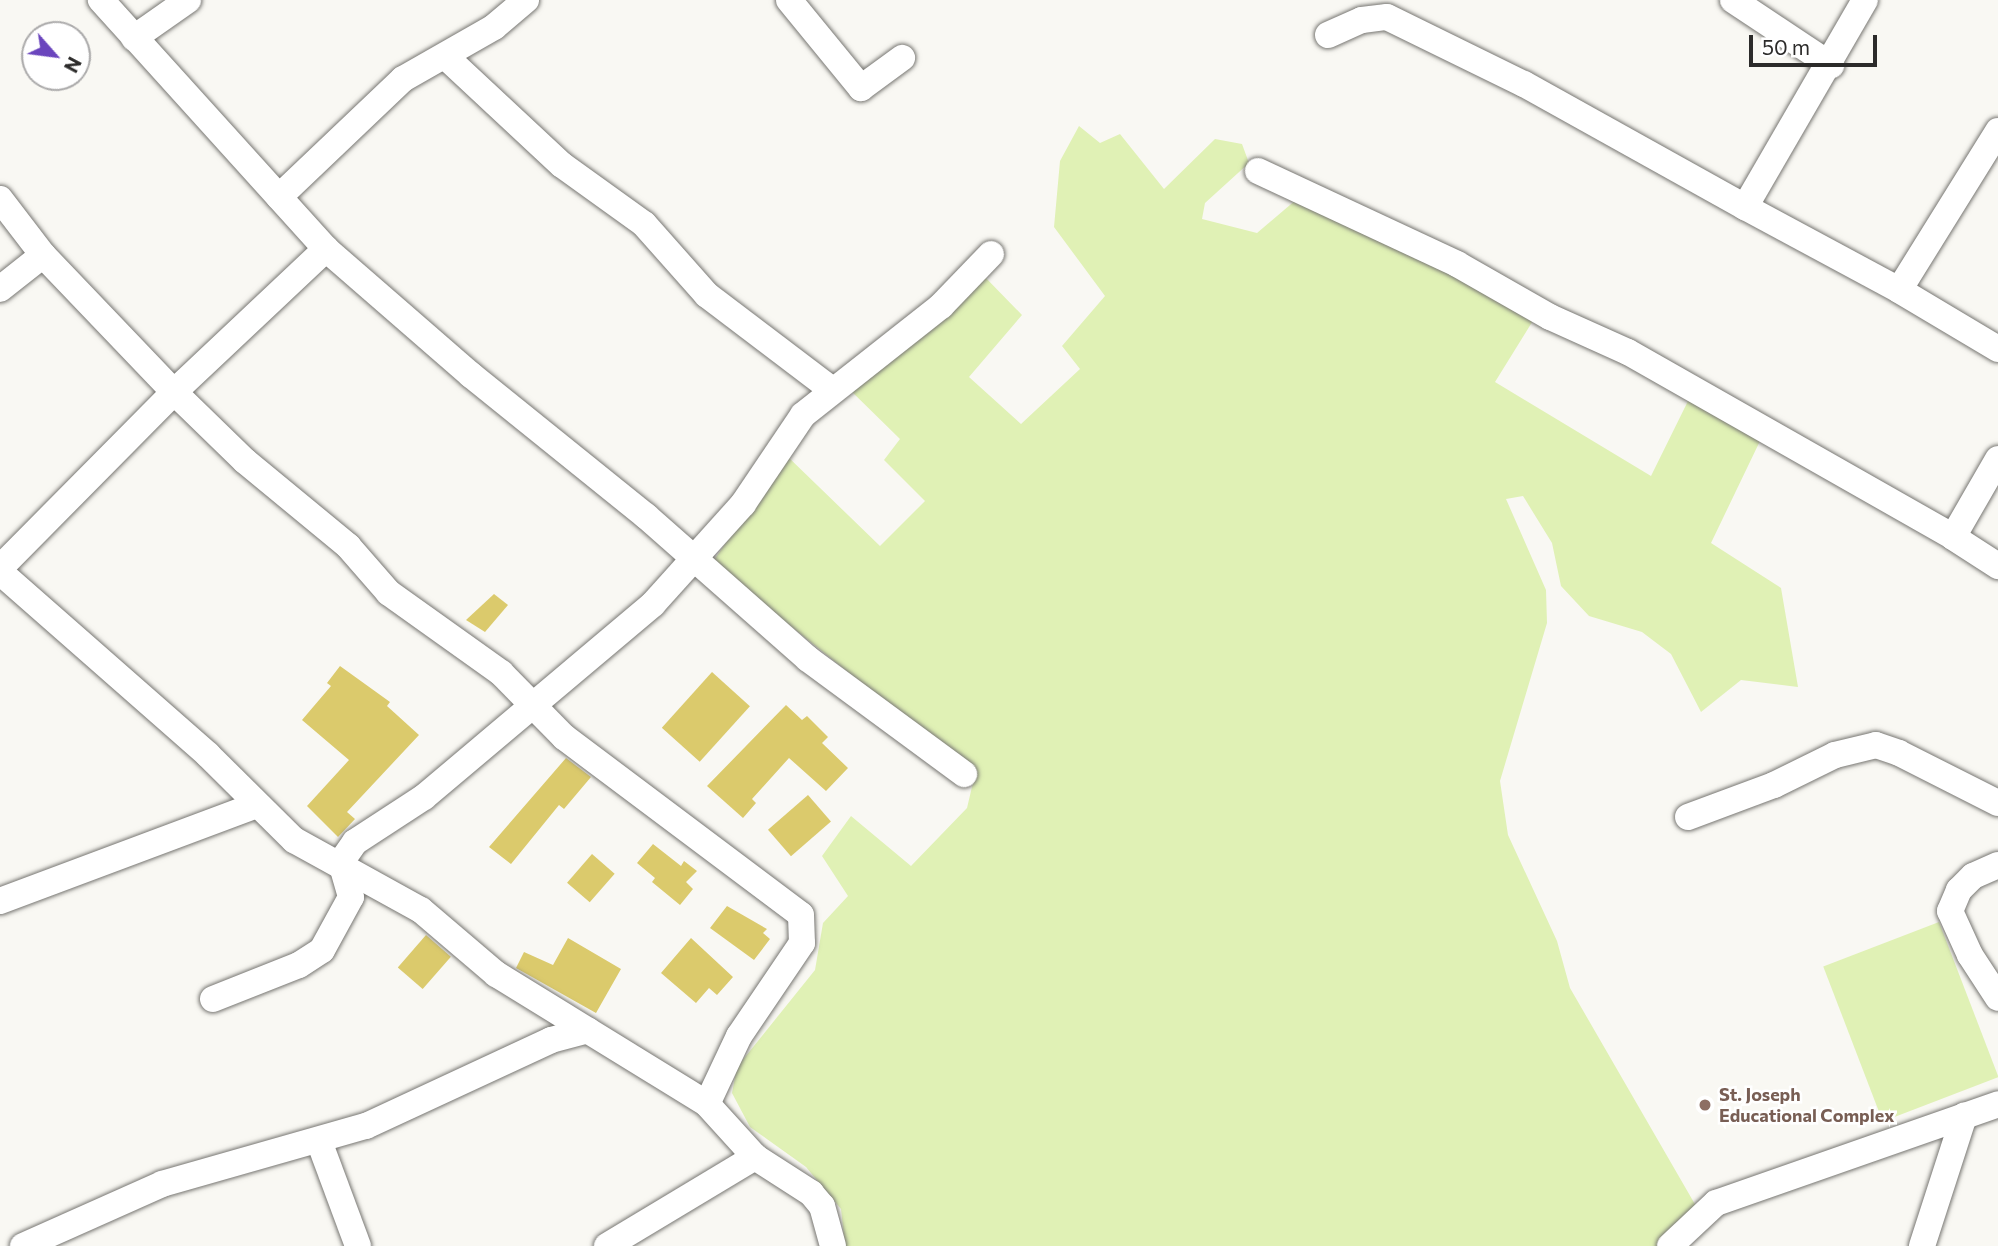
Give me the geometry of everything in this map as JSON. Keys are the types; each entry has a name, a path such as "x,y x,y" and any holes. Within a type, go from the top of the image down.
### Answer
{"street":[{"path":"102,0 326,249 471,374 646,516 691,560 829,676 964,774"},
{"path":"134,38 188,0"},
{"path":"279,197 403,79 446,57 526,0"},
{"path":"789,0 861,88 902,58"},
{"path":"1733,0 1831,65"},
{"path":"1745,207 1831,65 1865,0"},
{"path":"1328,35 1362,20 1387,17 1524,84 1899,290 1998,349"},
{"path":"446,57 562,165 644,224 707,295 831,389"},
{"path":"1899,290 1998,131"},
{"path":"1258,172 1457,264 1550,317 1628,352 1953,537 1998,566"},
{"path":"0,199 43,255 174,392 245,461 348,546 389,593 501,673 530,705 801,915 802,943 739,1036 707,1104"},
{"path":"326,249 174,392 0,570 208,755 294,840 341,862 421,910 496,974 707,1104 755,1157 811,1193 822,1206 833,1246"},
{"path":"341,862 355,842 424,797 508,729 530,705 613,640 743,504 803,415 831,389 941,306 991,254"},
{"path":"0,289 43,255"},
{"path":"1953,537 1998,459"},
{"path":"1688,817 1774,785 1835,755 1876,745 1899,752 1998,803"},
{"path":"0,901 257,805"},
{"path":"213,999 299,965 322,950 351,897 341,862"},
{"path":"1998,866 1973,876 1959,890 1950,911 1970,956 1998,998"},
{"path":"551,1040 555,1011"},
{"path":"23,1246 162,1184 319,1141 437,1096 551,1040 588,1030"},
{"path":"1670,1246 1716,1203 1998,1104"},
{"path":"1922,1246 1964,1116"},
{"path":"319,1141 358,1246"},
{"path":"607,1246 755,1157"}],"green space":[{"path":"1079,126 1100,143 1120,134 1164,189 1215,139 1242,144 1249,163 1205,203 1202,219 1257,233 1297,199 1424,255 1534,319 1495,382 1651,476 1689,399 1760,441 1711,543 1781,588 1798,687 1741,680 1701,712 1671,654 1642,632 1589,616 1561,586 1552,543 1523,496 1506,499 1546,590 1547,623 1500,781 1508,835 1557,941 1570,988 1696,1206 1668,1246 845,1246 841,1209 806,1167 750,1127 732,1093 737,1067 815,970 823,923 848,896 822,856 851,816 911,866 967,808 975,774 712,563 786,455 880,546 925,501 884,460 900,439 848,388 983,275 1022,315 969,377 1021,424 1080,369 1062,346 1105,296 1054,227 1060,161"},
{"path":"1939,922 1998,1077 1883,1121 1823,966"}],"building":[{"path":"494,594 508,605 485,632 466,620"},
{"path":"340,666 390,702 387,706 419,735 347,812 355,819 338,837 307,806 349,760 302,720 331,686 327,683"},
{"path":"712,672 750,706 700,762 662,728"},
{"path":"786,705 802,720 807,716 828,737 822,743 848,768 826,791 789,758 752,799 756,803 743,818 707,786"},
{"path":"566,758 591,777 564,809 559,805 511,864 489,847"},
{"path":"808,795 831,821 791,856 768,830"},
{"path":"653,844 681,866 684,861 697,871 686,882 693,889 680,905 652,882 655,878 637,863"},
{"path":"592,854 615,874 590,902 567,883"},
{"path":"727,906 767,929 763,933 770,939 754,960 710,928"},
{"path":"426,935 451,957 423,989 398,967"},
{"path":"568,938 621,969 596,1013 516,968 524,952 553,965"},
{"path":"691,938 733,977 717,995 709,988 696,1003 661,973"}],"place":[{"name":"St. Joseph Educational Complex","path":"1705,1105"}]}
